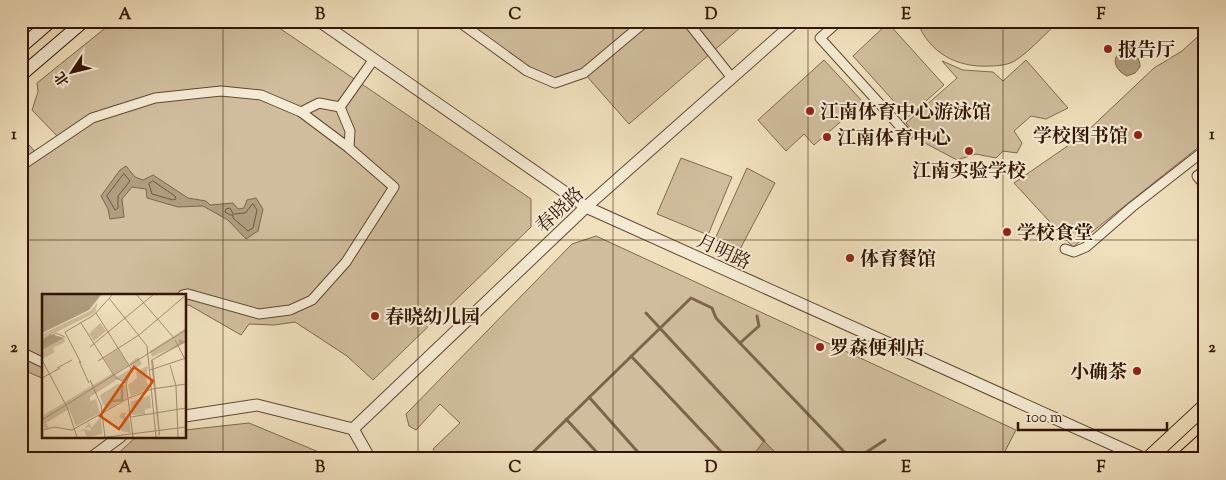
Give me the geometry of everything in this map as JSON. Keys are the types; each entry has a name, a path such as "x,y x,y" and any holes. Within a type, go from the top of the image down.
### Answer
{"main road":[{"path":"21,46 51,21"},
{"path":"21,75 84,21"},
{"path":"1146,459 1205,406"},
{"path":"1183,459 1205,439"}],"street":[{"name":"月明路","path":"319,21 586,207 1146,459"},
{"path":"458,21 527,71 554,83 584,73 646,21"},
{"path":"687,21 732,78"},
{"name":"春晓路","path":"353,429 586,207 796,21"},
{"path":"839,21 820,38 908,136"},
{"path":"340,107 374,59"},
{"path":"21,166 92,118 155,98 221,91 261,95 301,112 349,148 394,187 346,262 312,300 290,310 259,314 186,294"},
{"path":"301,112 319,102 340,107"},
{"path":"340,107 350,131 349,148"},
{"path":"1065,249 1074,252 1086,247 1132,207 1205,150"},
{"path":"1205,170 1197,176 1205,186"},
{"path":"21,352 42,362"},
{"path":"186,416 256,405 353,429 370,459"},
{"path":"90,459 118,438"}],"shaded area":[{"path":"114,21 269,21 531,199 531,227 373,380 347,356 295,322 274,325 249,324 241,335 189,305 186,306 186,294 42,294 42,378 21,369 21,136 38,155 60,139 32,110 38,92 37,83"},
{"path":"458,21 748,21 629,124 584,73 555,83 527,71"},
{"path":"917,21 1059,21 1013,62 1000,65 978,66 956,61 937,50 922,32"},
{"path":"888,23 944,85 908,117 853,56"},
{"path":"1205,30 1205,142 1073,247 1014,183 1082,136 1154,68 1182,51"},
{"name":"江南体育中心游泳馆","path":"824,60 863,102 814,145 804,134 786,151 758,120"},
{"path":"1026,60 1068,108 1046,119 1031,116 1014,131 1022,143 1017,153 1003,151 996,158 976,154 957,160 923,142 906,123 957,78 942,61 963,70 993,72 1003,81"},
{"path":"681,158 732,177 708,235 657,214"},
{"path":"747,168 775,183 739,251 715,239"},
{"path":"596,236 1016,430 1001,459 439,459 433,449 460,423 440,404 416,430 409,426 406,414 572,244"},
{"path":"249,423 326,455 329,459 112,459 135,438 186,438 186,430"}],"water":[{"path":"1129,49 1137,56 1140,67 1135,73 1127,76 1118,69 1115,61 1119,54"},
{"path":"126,166 135,177 143,180 153,175 188,198 206,201 210,205 233,203 238,209 244,208 247,200 256,198 263,209 258,231 246,239 228,220 203,206 178,207 147,198 146,189 132,187 122,199 124,217 110,219 108,209 101,196 120,170"},
{"path":"764,441 782,459 750,459"}],"waterway":[{"path":"526,459 691,298 712,308 716,318 851,459"},
{"path":"646,313 764,441"},
{"path":"740,343 759,326 757,316"},
{"path":"631,356 728,459"},
{"path":"589,397 644,459"},
{"path":"566,419 603,459"},
{"path":"856,459 885,440"}],"place":[{"name":"报告厅","path":"1108,49"},
{"name":"江南体育中心游泳馆","path":"810,111"},
{"name":"学校图书馆","path":"1138,135"},
{"name":"江南体育中心","path":"827,137"},
{"name":"江南实验学校","path":"969,151"},
{"name":"学校食堂","path":"1007,232"},
{"name":"体育餐馆","path":"850,258"},
{"name":"春晓幼儿园","path":"375,316"},
{"name":"罗森便利店","path":"820,347"},
{"name":"小确茶","path":"1137,371"}]}
